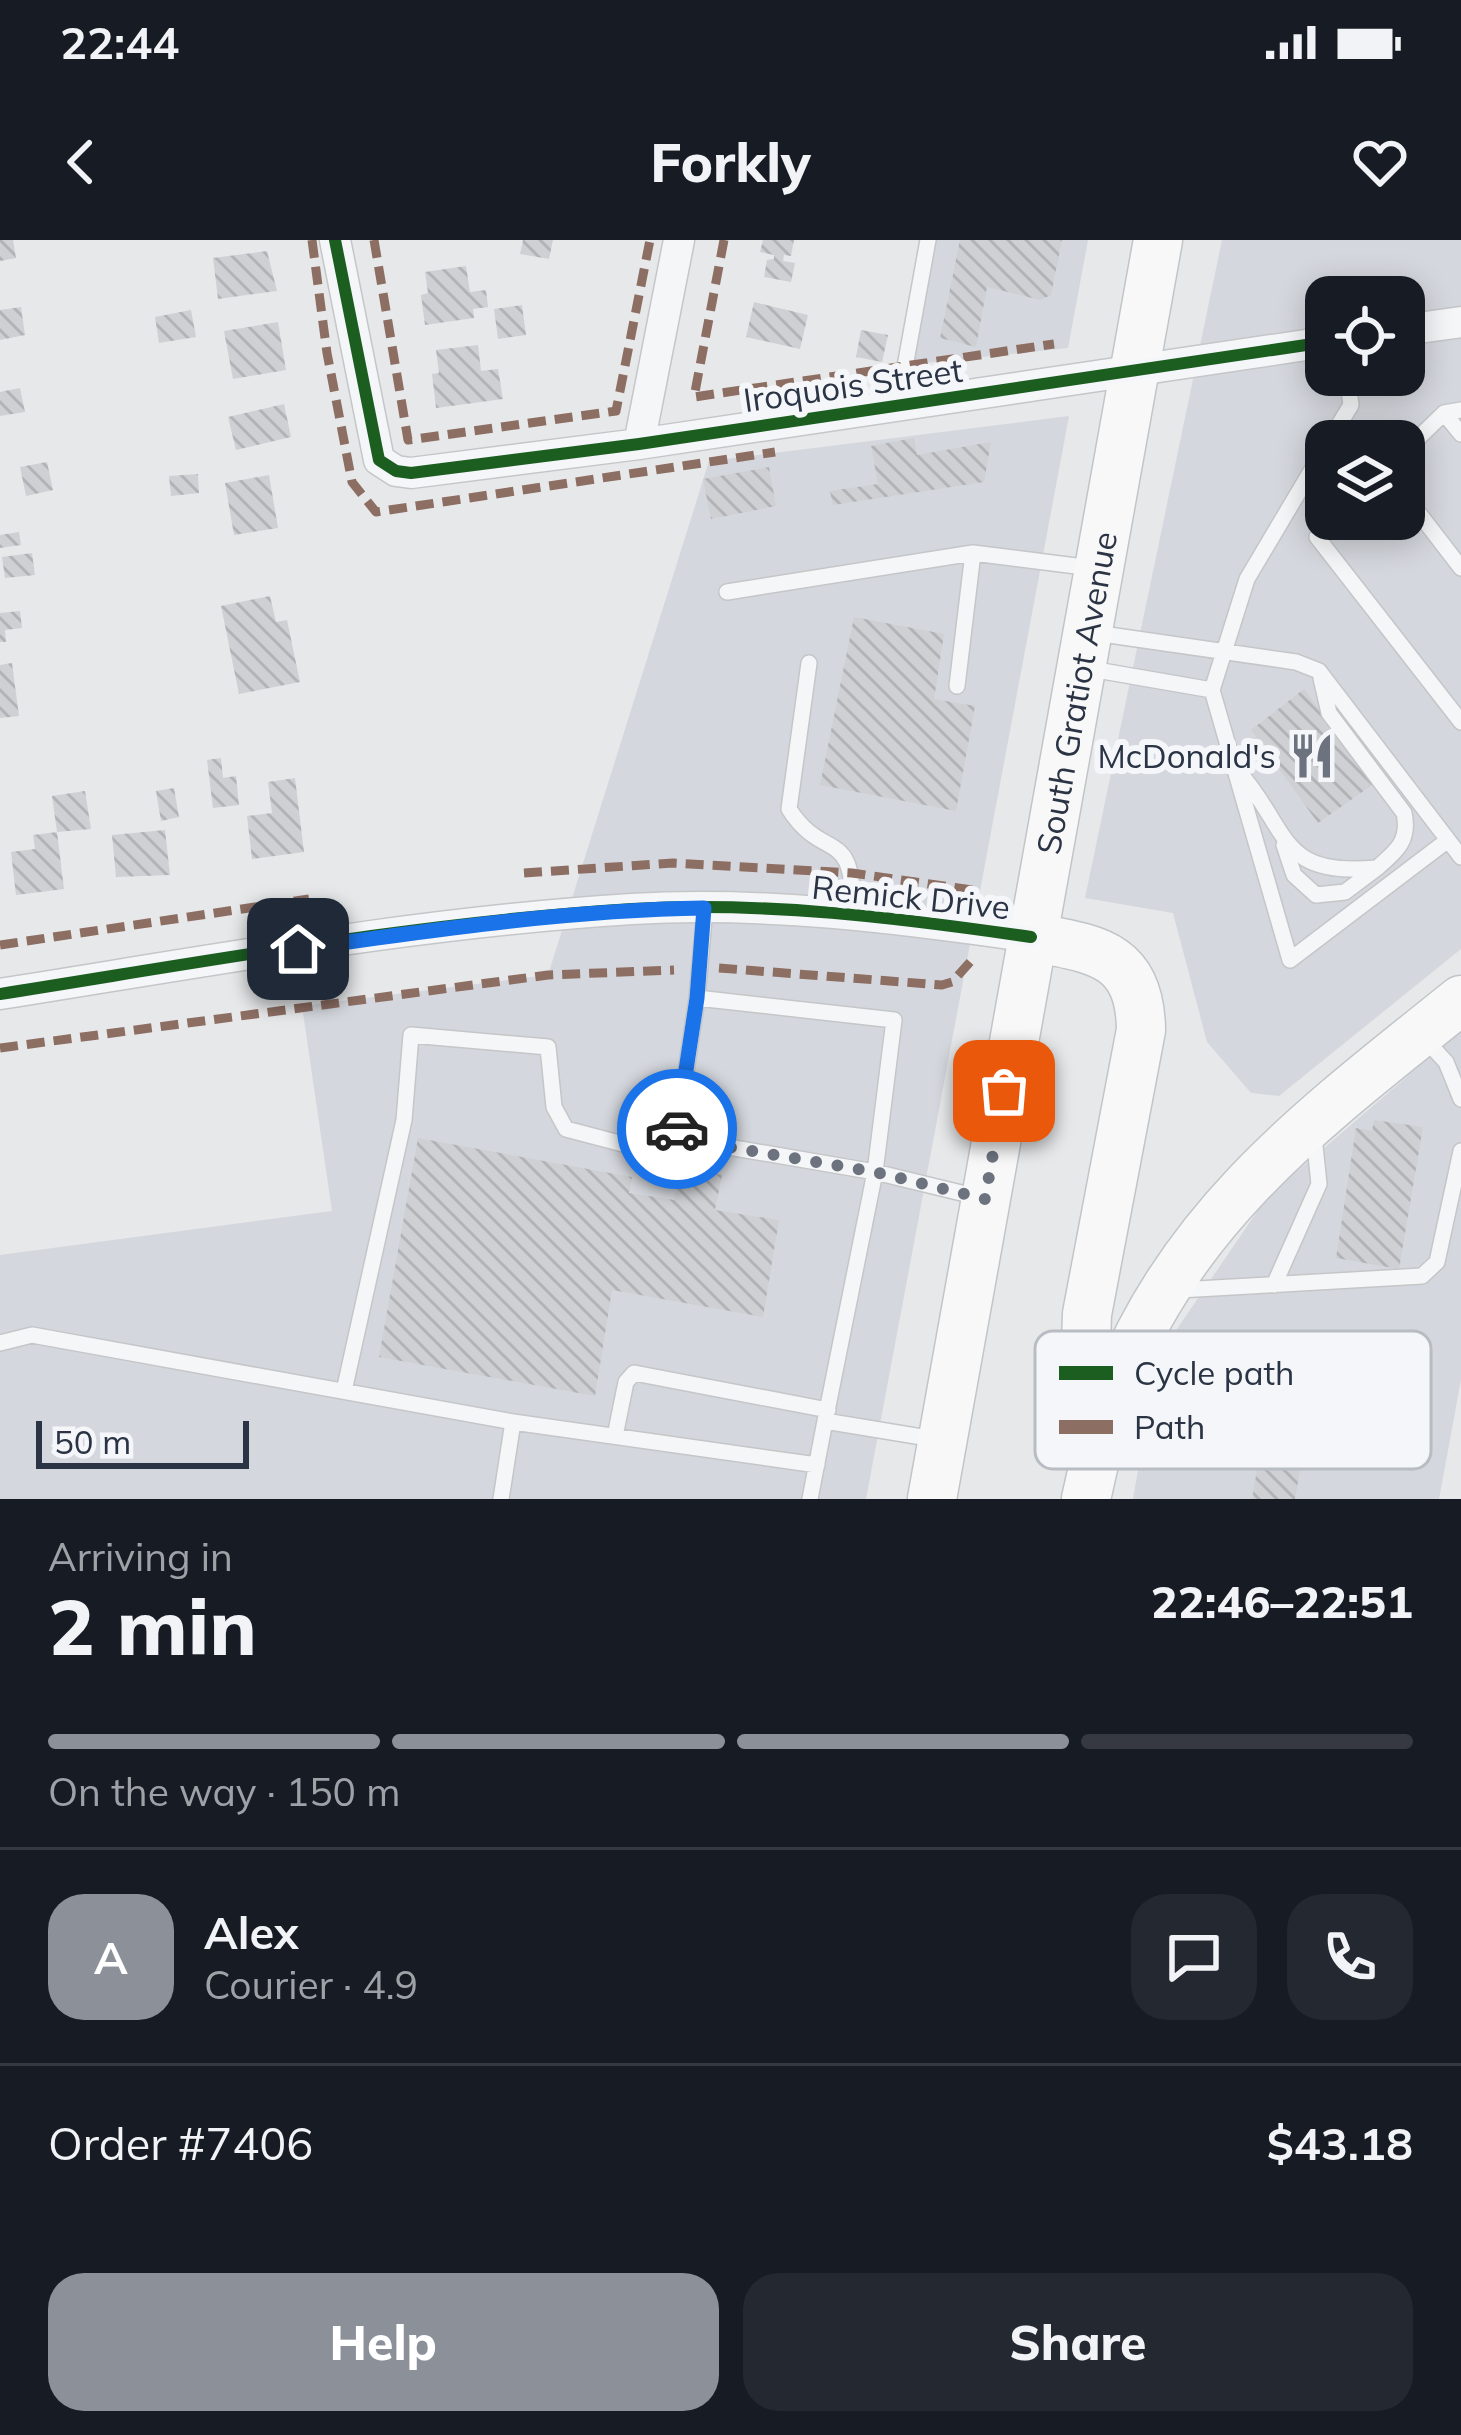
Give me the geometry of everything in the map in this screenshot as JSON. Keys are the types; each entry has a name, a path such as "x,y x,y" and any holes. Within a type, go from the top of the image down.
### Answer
{"main road":[{"name":"South Gratiot Avenue","path":"932,1499 1158,240"},
{"path":"1031,937 1108,956 1124,969 1141,1008 1141,1030 1087,1331"},
{"path":"1144,1331 1188,1253 1226,1206 1312,1120 1461,1000"},
{"path":"1083,1499 1084,1469"},
{"path":"1083,1499 1091,1469"}],"street":[{"name":"Iroquois Street","path":"334,240 371,436 380,460 411,473 640,444 1305,345"},
{"path":"640,444 680,240"},
{"path":"1425,328 1461,322"},
{"name":"Remick Drive","path":"0,994 419,932 632,909 852,915 1031,937"}],"lane":[{"path":"898,405 928,240"},
{"path":"1425,434 1452,412 1461,434"},
{"path":"1305,482 1247,579 1212,690 1289,960 1448,840"},
{"path":"1425,521 1461,568"},
{"path":"1319,540 1461,722"},
{"path":"727,592 974,553 1101,569"},
{"path":"957,686 974,553"},
{"path":"1085,650 1223,653 1296,662 1319,670 1461,857"},
{"path":"1085,650 1212,690"},
{"path":"809,663 789,809 801,827 842,851 850,863 852,915"},
{"path":"1234,765 1260,796 1294,875 1316,895 1346,892 1400,849 1408,830 1404,813 1329,713 1319,670"},
{"path":"1283,842 1317,865 1377,868"},
{"path":"676,1138 697,998 704,908"},
{"path":"697,998 894,1020 875,1172 810,1499"},
{"path":"1419,1034 1446,1062 1461,1099"},
{"path":"344,1391 404,1120 411,1035 548,1047 554,1107 566,1129 642,1149 676,1138 875,1172 985,1199"},
{"path":"1274,1285 1319,1184 1312,1120"},
{"path":"1164,1290 1422,1276 1437,1262 1461,1151"},
{"path":"0,1343 32,1335 513,1422 817,1465"},
{"path":"615,1436 626,1382 634,1373 943,1441"},
{"path":"501,1499 513,1422"}],"shaded area":[{"path":"928,240 1088,240 1068,348 905,365"},
{"path":"1222,240 1461,240 1461,949 1279,1096 1251,1093 1207,1042 1173,913 1085,898"},
{"path":"1069,416 866,1499 0,1499 0,1255 332,1211 302,1006 548,975 709,461"},
{"path":"1461,1030 1461,1380 1439,1499 1133,1499 1138,1469 1431,1469 1431,1331 1176,1331 1267,1197"}],"building":[{"path":"0,240 13,240 16,258 0,261"},
{"path":"523,240 553,240 549,259 520,254"},
{"path":"763,240 794,240 791,256 784,255 783,261 795,263 791,282 764,277 767,260 774,255 760,252"},
{"path":"960,240 1062,240 1051,295 1040,300 987,287 976,347 940,338"},
{"path":"267,251 277,291 218,299 213,258"},
{"path":"466,266 470,292 486,290 488,307 473,309 474,318 425,325 421,295 428,293 425,272"},
{"path":"754,302 808,315 800,349 746,337"},
{"path":"522,305 526,335 498,339 494,309"},
{"path":"21,307 25,335 0,340 0,310"},
{"path":"191,310 196,337 159,343 155,317"},
{"path":"278,322 286,370 233,379 224,331"},
{"path":"861,330 888,335 882,362 856,357"},
{"path":"478,345 481,371 498,369 503,399 436,408 432,374 439,373 436,350"},
{"path":"20,388 25,412 0,416 0,392"},
{"path":"284,404 291,437 236,450 228,417"},
{"path":"914,438 917,455 991,442 984,482 833,505 830,491 878,484 871,446"},
{"path":"47,462 53,490 26,496 20,467"},
{"path":"769,467 776,506 711,519 703,479"},
{"path":"198,474 199,493 171,496 169,476"},
{"path":"269,475 278,528 234,535 225,483"},
{"path":"19,532 21,545 0,548 0,535"},
{"path":"32,553 35,575 5,578 2,557"},
{"path":"270,596 276,622 287,620 300,682 239,694 221,606"},
{"path":"20,611 22,628 5,630 6,642 0,642 0,613"},
{"path":"854,617 944,634 934,699 975,706 956,811 820,785"},
{"path":"12,663 19,716 0,718 0,665"},
{"name":"McDonald's","path":"1304,689 1375,783 1318,823 1251,730"},
{"path":"221,758 223,778 236,776 239,805 213,808 207,760"},
{"path":"295,778 304,852 252,859 247,816 272,813 268,782"},
{"path":"174,788 179,817 161,821 156,791"},
{"path":"85,791 91,829 57,832 52,796"},
{"path":"165,830 170,875 116,877 112,835"},
{"path":"57,832 64,889 16,895 11,852 35,849 33,835"},
{"path":"1374,1120 1423,1127 1399,1269 1336,1258 1356,1128 1372,1131"},
{"path":"418,1138 632,1177 629,1193 674,1200 681,1167 722,1175 715,1210 779,1220 763,1317 612,1290 595,1396 379,1357"},
{"path":"1257,1469 1300,1469 1295,1499 1252,1499"}],"marked path":[{"path":"312,240 327,353 352,482 376,512 775,452"},
{"path":"374,240 408,440 616,411 650,240"},
{"path":"724,240 694,397 1054,344"},
{"path":"524,873 673,863 852,873 979,891"},
{"path":"0,945 309,899"},
{"path":"719,968 942,985 952,982 972,960"},
{"path":"0,1048 548,975 674,970"}],"cycle path":[{"path":"335,240 379,460 396,471 411,473 1305,345"},
{"path":"0,994 394,933 632,909 782,909 1031,937"}],"way so far":[{"path":"677,1129 676,1138 875,1172 985,1199 1004,1091"}],"place":[{"name":"McDonald's","path":"1312,756"}],"route":[{"path":"298,949 632,909 704,908 697,998 677,1129"}]}
